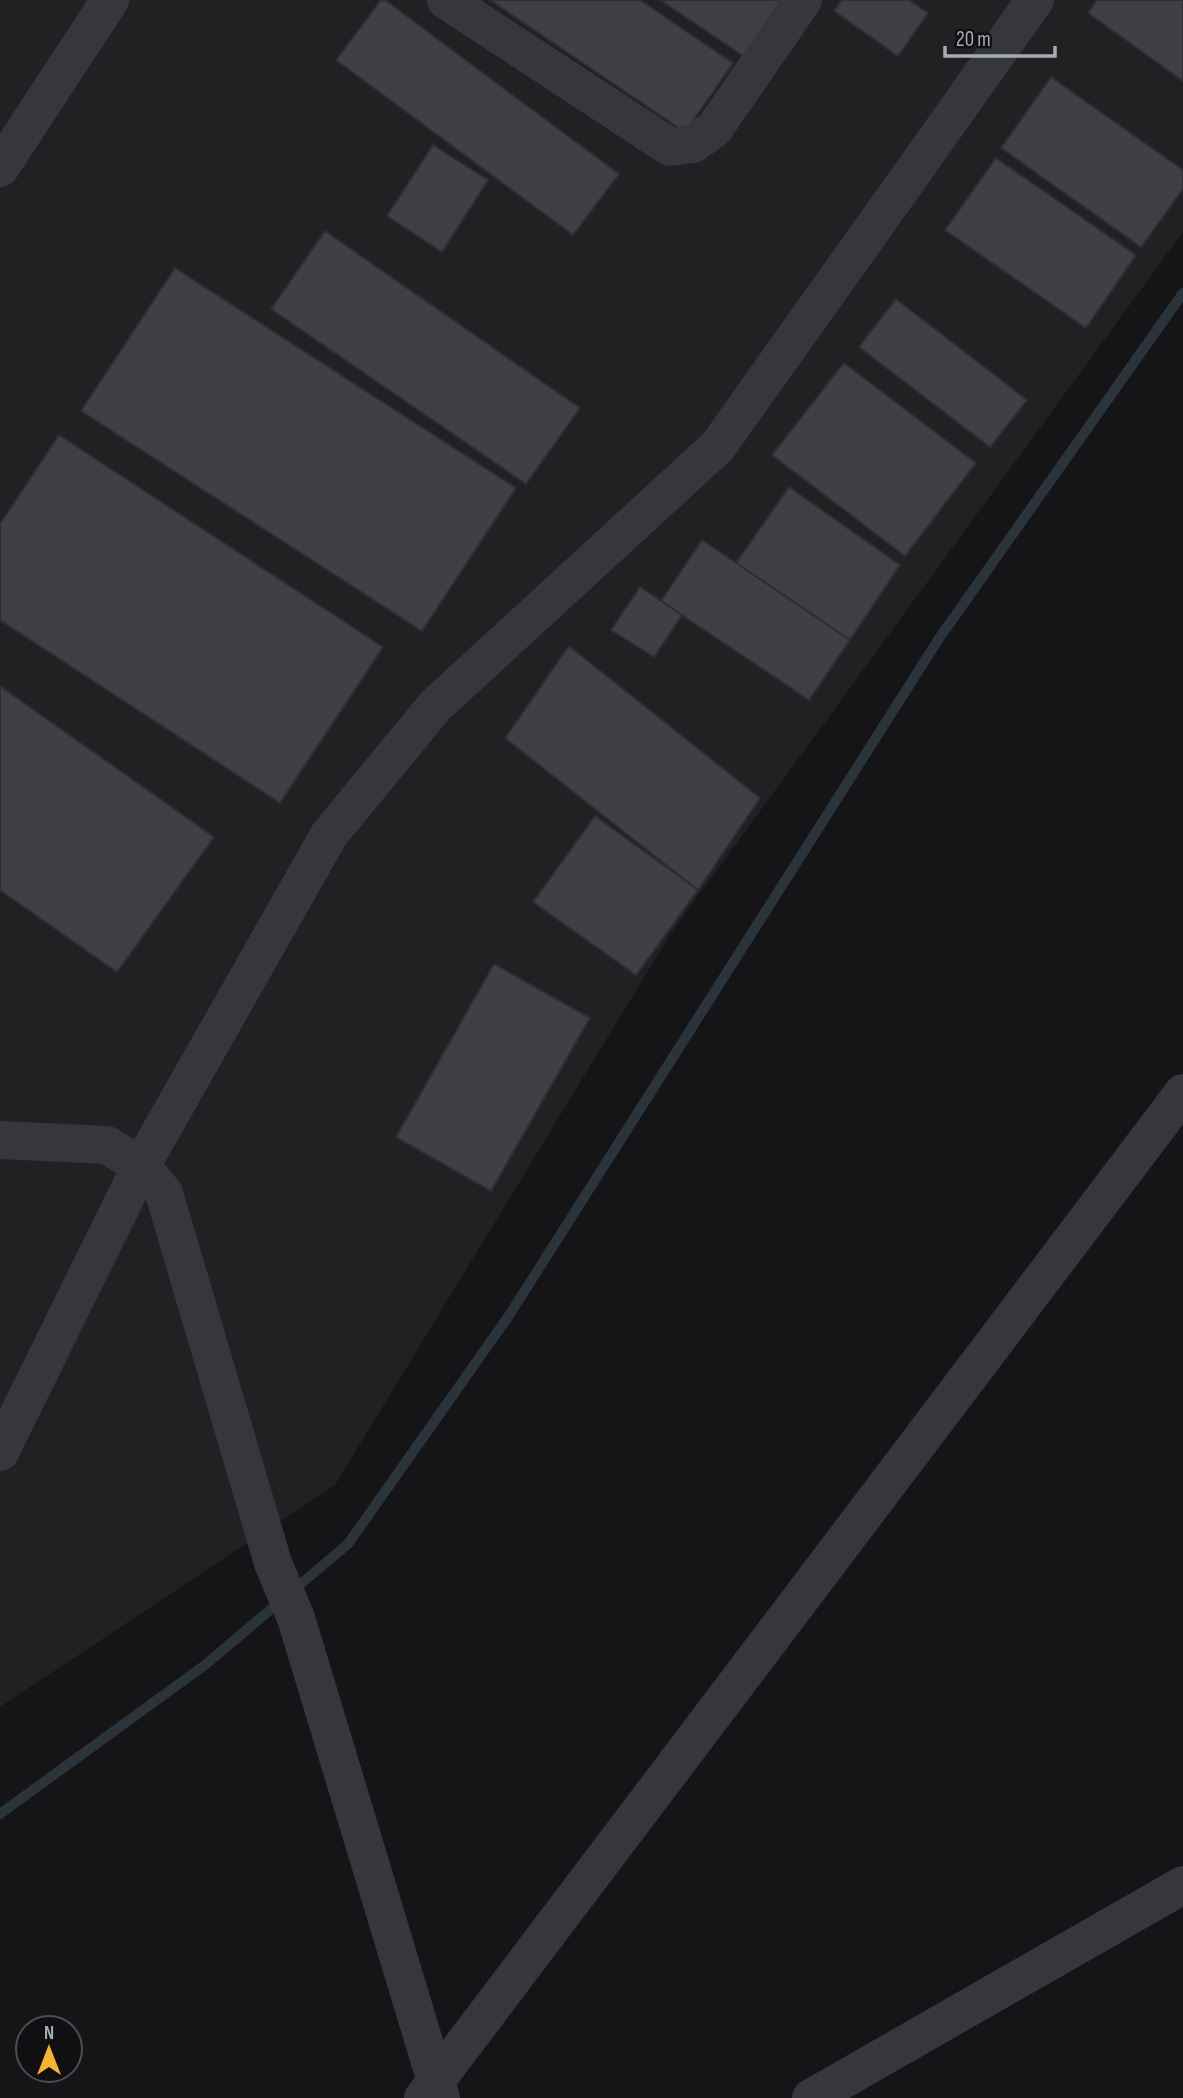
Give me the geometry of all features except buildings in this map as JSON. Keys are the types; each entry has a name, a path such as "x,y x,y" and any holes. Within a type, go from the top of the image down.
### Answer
{"street":[{"path":"0,168 110,0"},
{"path":"446,0 670,147 693,144 714,130 803,0"},
{"path":"0,1452 141,1166 330,835 435,706 718,446 1035,0"},
{"path":"434,2093 1183,1093"},
{"path":"0,1140 107,1145 141,1166 164,1193 273,1563 296,1618 434,2093"},
{"path":"811,2098 1183,1885"}],"shaded area":[{"path":"0,0 1183,0 1183,232 671,933 335,1485 0,1707"}],"waterway":[{"path":"0,1814 205,1665 348,1544 508,1317 938,640 1183,293"}]}
